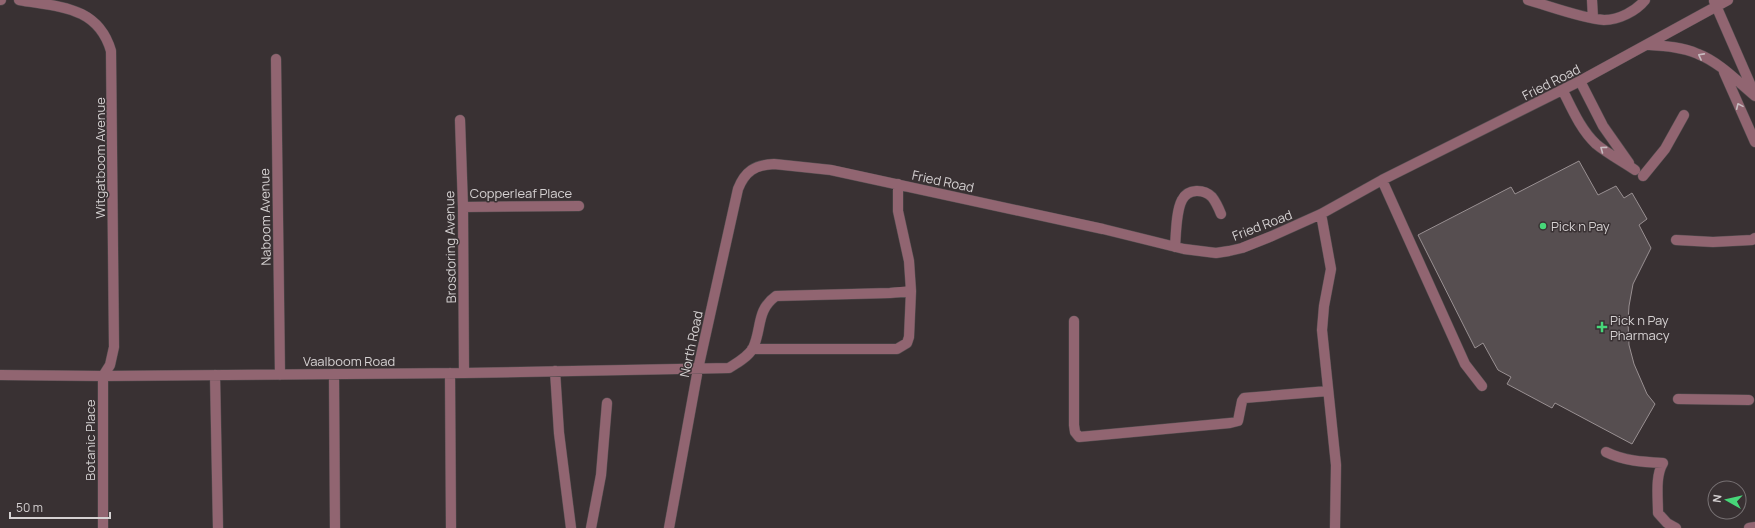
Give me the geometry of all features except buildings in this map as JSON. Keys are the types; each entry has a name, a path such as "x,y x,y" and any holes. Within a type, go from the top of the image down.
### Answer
{"street":[{"name":"Witgatboom Avenue","path":"19,0 58,7 85,15 95,21 103,30 111,51 114,347 110,365 103,376"},
{"path":"1528,0 1552,3 1593,18 1605,20 1619,18 1640,6 1645,0"},
{"path":"1592,0 1593,18"},
{"name":"Fried Road","path":"750,170 765,164 789,164 830,170 1103,229 1175,247 1216,253 1236,250 1321,214 1382,180 1563,91 1649,45 1715,3 1728,0"},
{"path":"1715,3 1755,95"},
{"path":"1649,45 1674,47 1699,54 1723,69 1755,95"},
{"name":"Naboom Avenue","path":"276,59 280,375"},
{"path":"1723,69 1755,142"},
{"path":"1563,91 1577,120 1589,137 1607,152 1635,170 1603,126 1580,82"},
{"path":"1643,176 1665,149 1684,115"},
{"name":"Brosdoring Avenue","path":"460,120 463,207 464,373"},
{"name":"North Road","path":"669,528 698,369 738,189 750,170"},
{"path":"1382,180 1465,364 1482,386"},
{"path":"898,184 898,211 909,261 910,291 909,337 907,343 897,349 752,349 765,304 776,296 890,293 910,291"},
{"path":"1175,247 1180,207 1182,199 1187,194 1193,191 1207,193 1213,198 1221,214"},
{"name":"Copperleaf Place","path":"463,207 579,206"},
{"path":"1321,214 1331,269 1324,306 1322,330 1336,465 1335,528"},
{"path":"1676,240 1713,242 1754,240"},
{"path":"1074,321 1074,425 1075,432 1079,436 1230,423 1238,421 1241,415 1242,401 1244,398 1328,391"},
{"name":"Vaalboom Road","path":"0,375 280,375 555,372 729,368 746,356 752,349"},
{"path":"555,372 559,433 571,528"},
{"path":"450,373 451,528"},
{"path":"334,374 336,528"},
{"path":"215,375 218,528"},
{"name":"Botanic Place","path":"103,376 103,528"},
{"path":"1678,399 1749,400"},
{"path":"591,528 601,475 607,403"},
{"path":"1606,452 1615,456 1640,462 1663,463 1658,486 1658,512 1667,523 1676,528"},
{"path":"1749,528 1755,527"}],"place":[{"name":"Pick n Pay","path":"1543,226"},
{"name":"Pick n Pay Pharmacy","path":"1602,327"}]}
